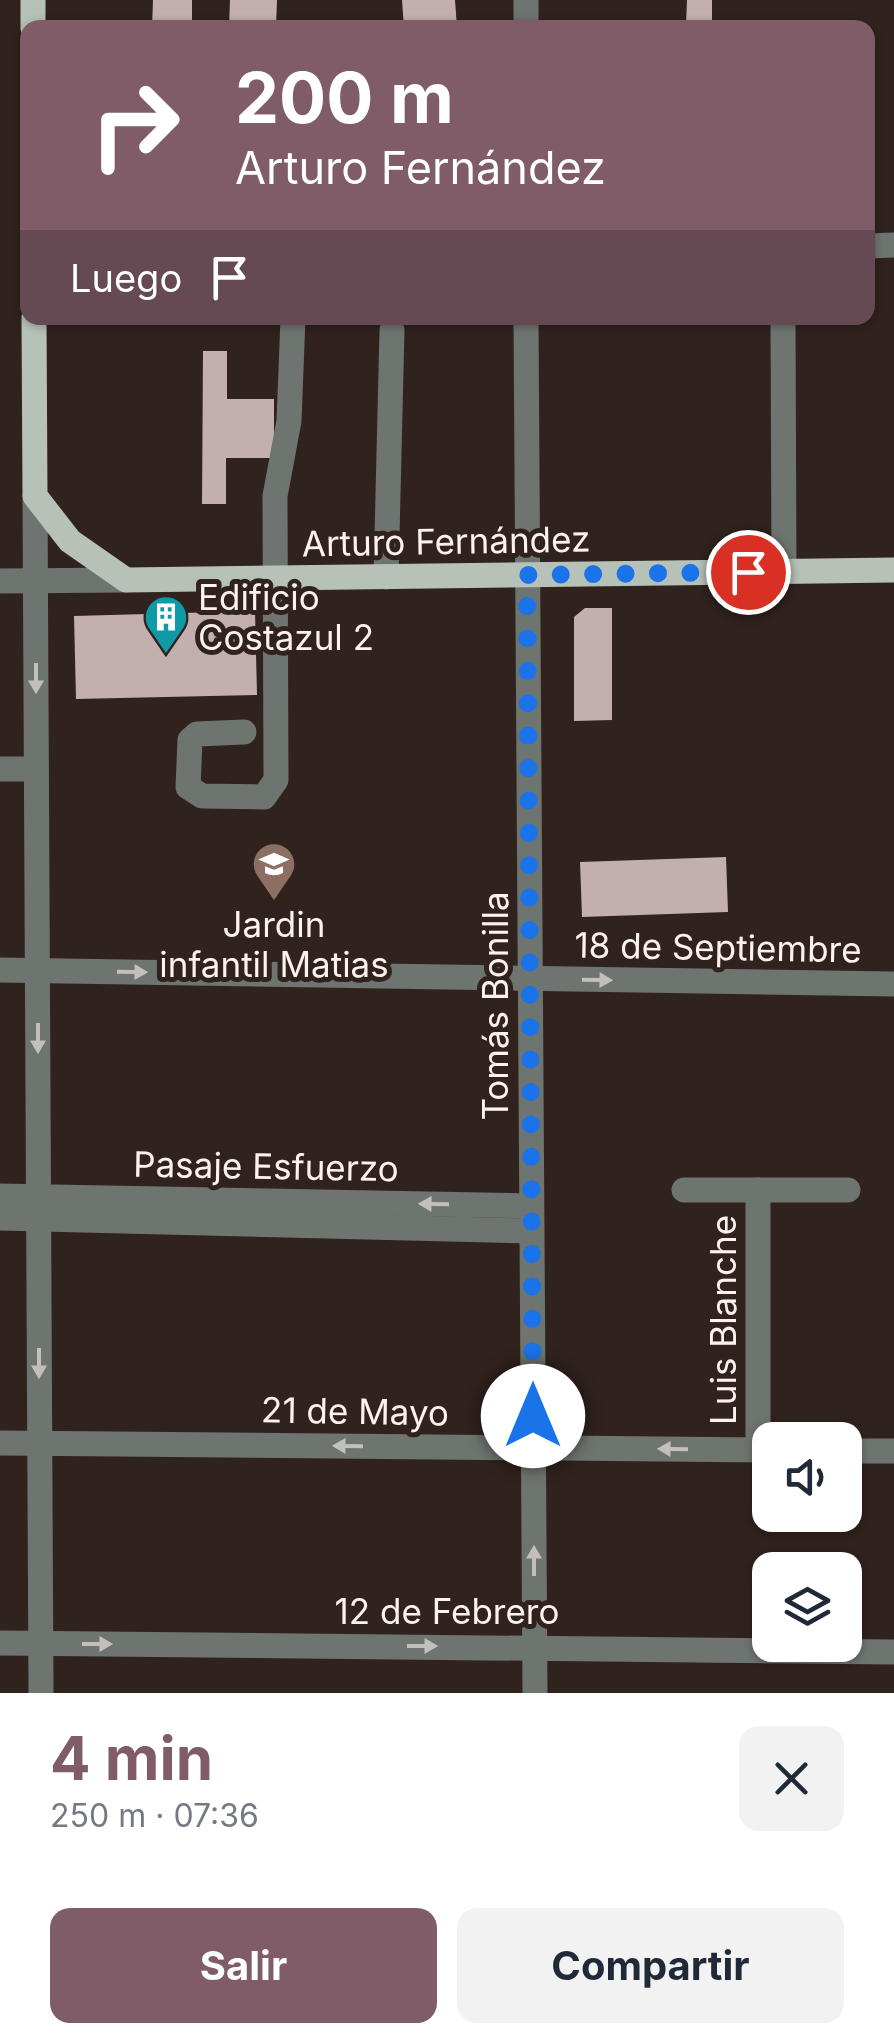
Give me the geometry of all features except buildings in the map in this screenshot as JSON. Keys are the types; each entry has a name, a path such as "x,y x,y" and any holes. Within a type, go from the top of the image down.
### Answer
{"main road":[{"path":"34,325 35,496 70,542 126,580"},
{"name":"Arturo Fernández","path":"126,580 894,570"}],"street":[{"path":"244,732 196,734 190,740 188,788 202,796 264,797 276,780 272,579 278,471 289,421 293,325"},
{"name":"Tomás Bonilla","path":"526,325 535,1693"},
{"path":"783,325 784,571"},
{"path":"386,577 392,330"},
{"path":"35,496 41,1693"},
{"name":"Arturo Fernández","path":"0,581 126,580"},
{"path":"0,769 36,769"},
{"name":"18 de Septiembre","path":"0,970 894,984"},
{"name":"Luis Blanche","path":"684,1190 848,1190"},
{"name":"Luis Blanche","path":"758,1190 763,1422"},
{"name":"Pasaje Esfuerzo","path":"0,1196 38,1208"},
{"name":"Pasaje Esfuerzo","path":"0,1218 38,1208 532,1218"},
{"name":"21 de Mayo","path":"0,1443 752,1450"},
{"path":"862,1451 894,1452"},
{"name":"12 de Febrero","path":"0,1643 894,1652"}],"place":[{"name":"Edificio Costazul 2","path":"166,655"},
{"name":"Jardin infantil Matias","path":"274,902"}],"route":[{"path":"533,1416 527,575 748,572"}]}
